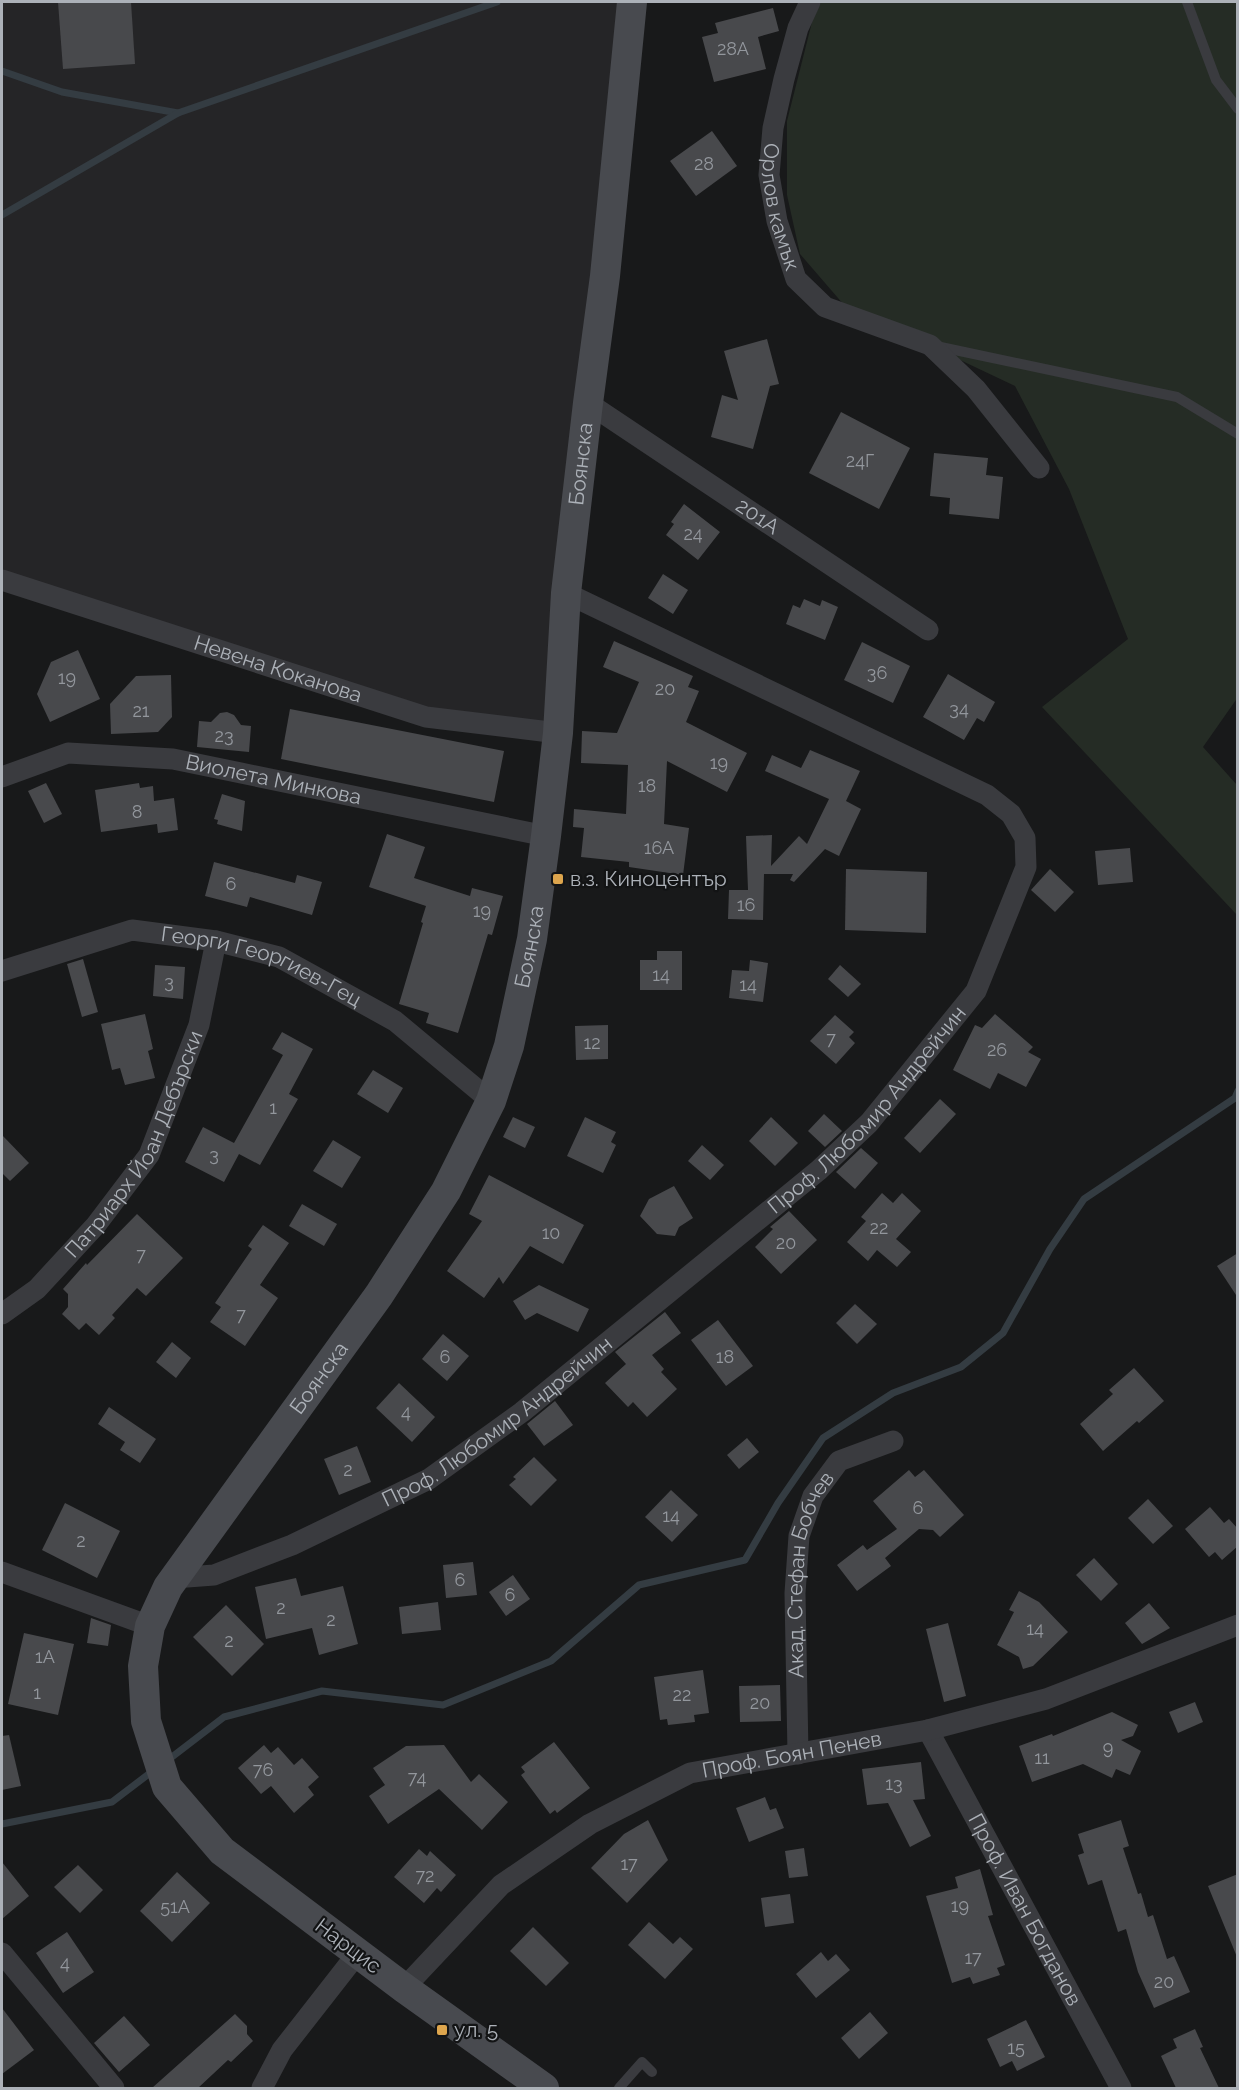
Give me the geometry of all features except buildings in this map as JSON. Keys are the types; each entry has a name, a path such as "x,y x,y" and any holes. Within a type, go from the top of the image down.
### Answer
{"main road":[{"name":"Боянска","path":"167,1787 146,1721 144,1666 150,1626 168,1587 379,1295 446,1191 491,1101 509,1046 532,939 546,836 558,733 566,592 605,276 632,2"},
{"name":"Нарцис","path":"167,1787 222,1851 357,1954 544,2088"}],"street":[{"name":"Орлов камък","path":"810,2 798,28 784,79 773,128 769,175 777,221 796,279 825,307 930,345 976,389 1039,468"},
{"name":"201А","path":"588,403 928,630"},
{"name":"Невена Коканова","path":"2,579 426,717 558,733"},
{"name":"Проф. Любомир Андрейчин","path":"174,1578 214,1575 233,1568 292,1545 429,1479 522,1412 819,1170 869,1123 976,991 1026,867 1025,838 1011,814 987,795 566,592"},
{"name":"Виолета Минкова","path":"2,777 68,753 173,759 546,836"},
{"name":"Георги Георгиев-Гец","path":"2,971 132,930 216,941 279,957 395,1021 491,1101"},
{"name":"Патриарх Йоан Дебърски","path":"2,1314 37,1289 96,1225 148,1155 199,1025 216,941"},
{"name":"Акад. Стефан Бобчев","path":"798,1754 795,1593 799,1536 813,1496 839,1461 893,1441"},
{"path":"2,1572 150,1626"},
{"name":"Проф. Боян Пенев","path":"404,1988 501,1885 590,1824 690,1773 928,1730 1046,1699 1238,1625"},
{"name":"Проф. Иван Богданов","path":"928,1730 1121,2088"},
{"path":"2,1953 114,2088"},
{"path":"262,2088 282,2050 357,1954"}],"lane":[{"path":"1187,2 1216,80 1238,109"},
{"path":"930,345 1177,397 1238,434"},
{"path":"619,2088 642,2062 652,2072"}],"shaded area":[{"path":"2,2 632,2 558,733 426,717 2,571"},
{"path":"821,2 1237,2 1238,697 1203,747 1237,785 1237,915 1042,707 1128,639 1069,489 1015,386 844,305 800,254 787,195 787,121 812,22"}],"waterway":[{"path":"2,215 178,113 497,2"},
{"path":"2,71 62,92 178,113"},
{"path":"168,1760 224,1717 322,1691 443,1705 551,1661 639,1585 745,1560 778,1503 823,1438 893,1393 961,1367 1003,1333 1050,1249 1084,1199 1235,1098 1238,1091"},
{"path":"2,1824 112,1802 154,1770"}],"place":[{"name":"в.з. Киноцентър","path":"558,879"},
{"name":"ул. 5","path":"442,2030"}]}
